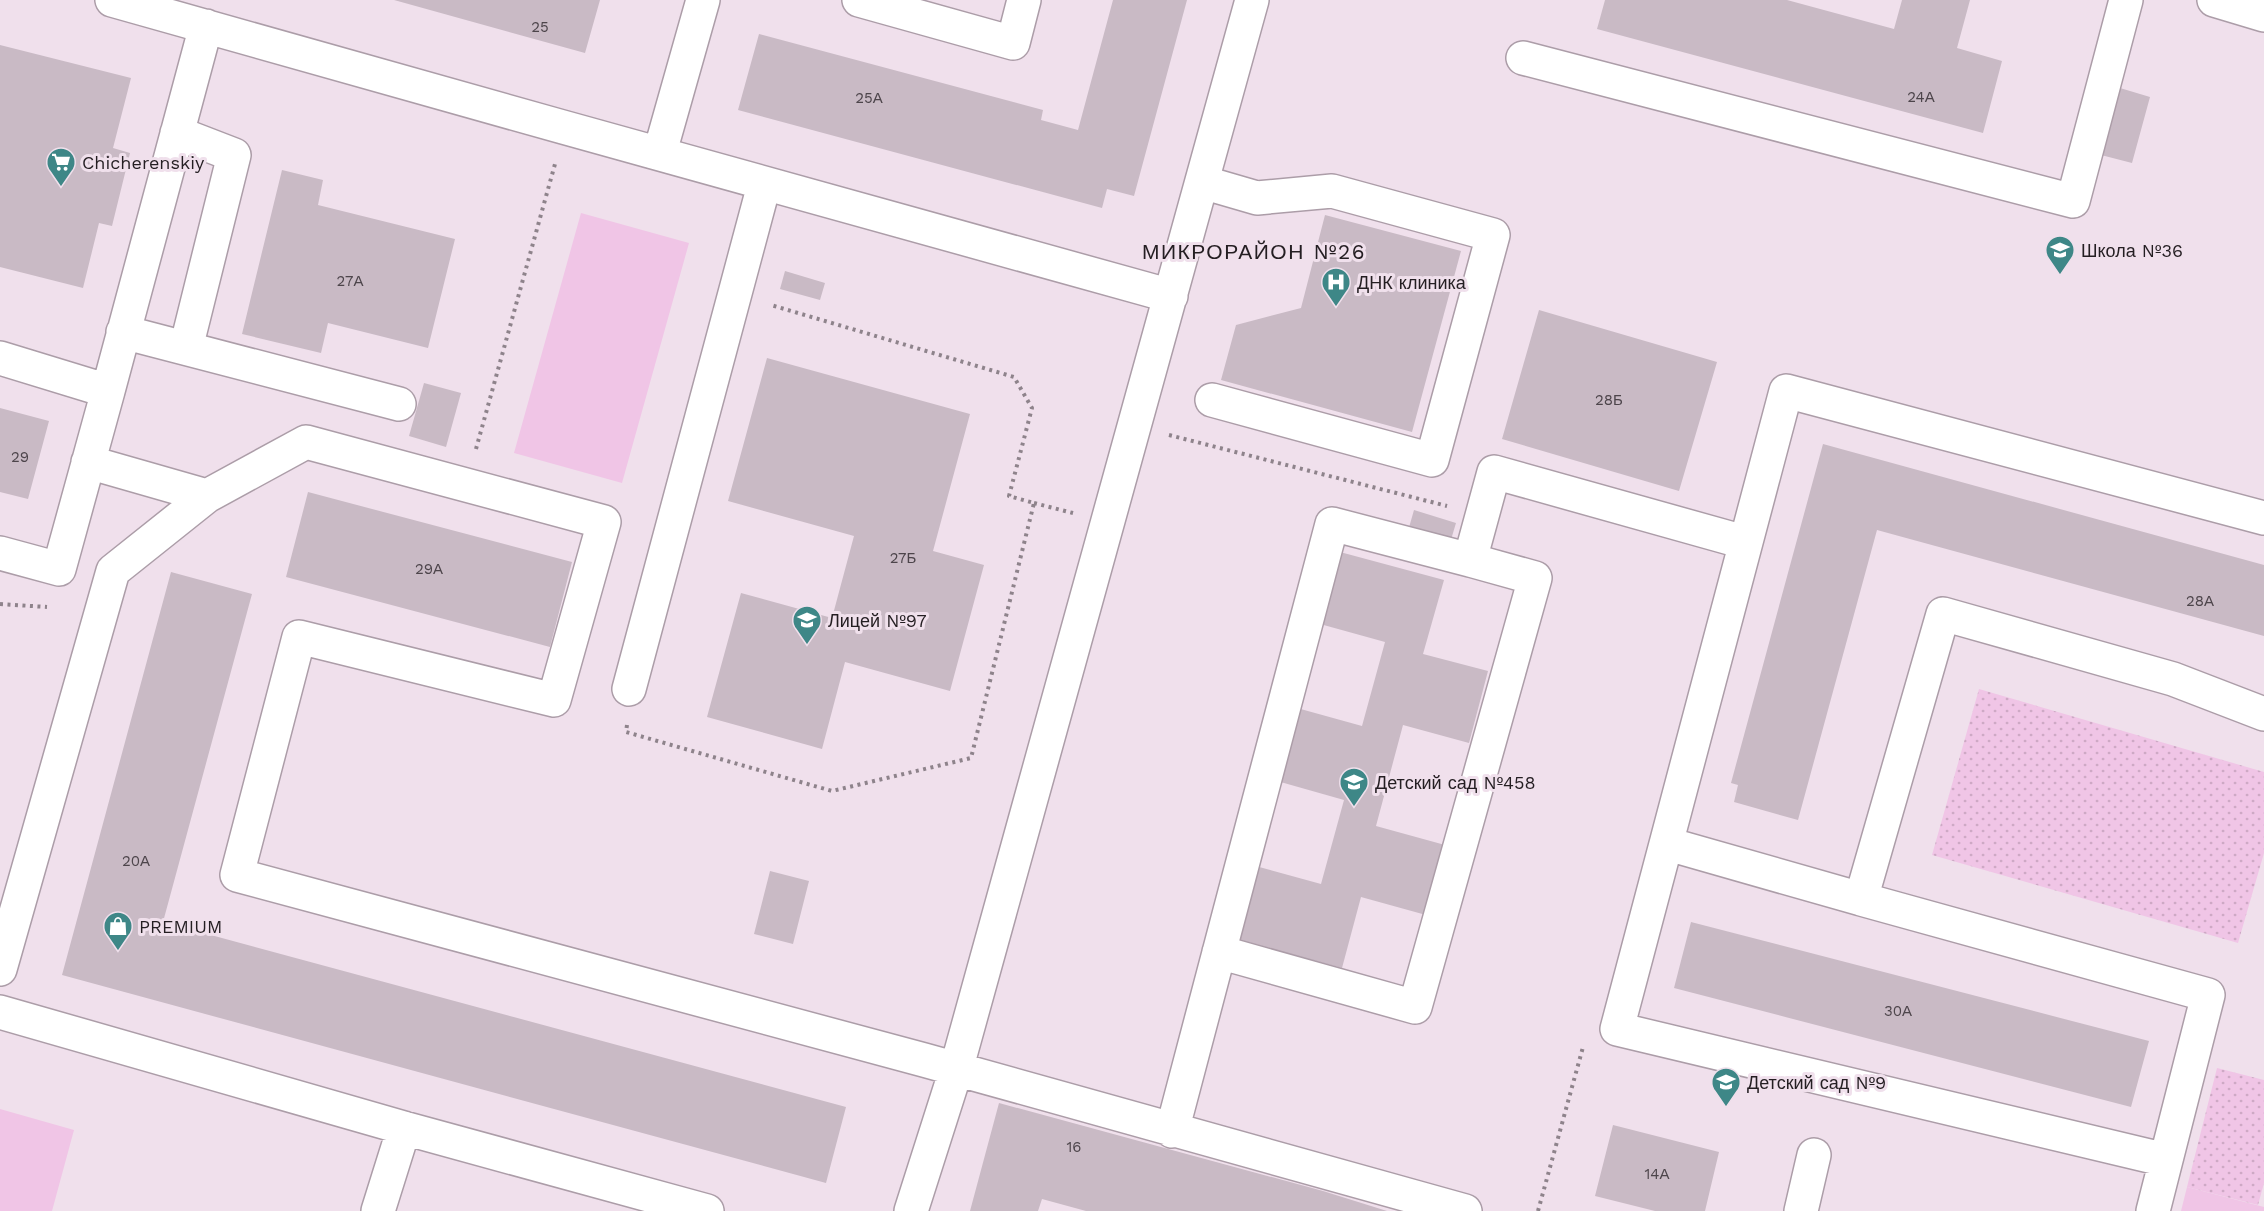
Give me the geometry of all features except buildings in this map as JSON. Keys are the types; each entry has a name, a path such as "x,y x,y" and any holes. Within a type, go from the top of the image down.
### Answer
{"lane":[{"path":"112,0 660,152 764,185 1171,296"},
{"path":"660,152 703,0"},
{"path":"859,0 1013,43 1024,0"},
{"path":"911,1211 956,1070 1252,0"},
{"path":"1523,58 2073,201 2126,0"},
{"path":"2214,0 2264,15"},
{"path":"0,554 59,569 206,26"},
{"path":"177,133 234,155 186,348"},
{"path":"1202,182 1257,198 1332,191 1493,235 1432,460 1212,400"},
{"path":"629,689 764,185"},
{"path":"123,332 399,404"},
{"path":"0,358 108,391"},
{"path":"2166,1160 1617,1029 1668,844 1744,542 1786,391 2264,518"},
{"path":"0,969 113,571 207,496 306,442 604,522 554,700 299,637 237,875 1465,1211"},
{"path":"88,462 207,496"},
{"path":"1470,560 1494,472 1744,542"},
{"path":"1172,1131 1219,952 1332,524 1534,578 1415,1007 1219,952"},
{"path":"1861,899 1943,614 2173,679 2264,714"},
{"path":"1668,844 2208,995 2153,1211"},
{"path":"0,1012 404,1128 609,1198 707,1211"},
{"path":"378,1211 404,1128"},
{"path":"1801,1211 1814,1155"}],"path":[{"path":"466,486 564,126"},
{"path":"629,689 626,732 832,791 971,758 1034,503 1009,496 1032,408 1014,377 735,294"},
{"path":"1135,427 1482,515"},
{"path":"0,604 54,608"},
{"path":"1538,1211 1590,1024 1617,1029"}],"shaded area":[{"path":"581,213 689,243 622,483 514,453"},
{"path":"1979,689 2264,772 2264,853 2238,943 1932,855"},
{"path":"2217,1068 2264,1080 2264,1183 2258,1205 2187,1187"},
{"path":"0,1109 74,1130 52,1211 0,1211"},
{"path":"2187,1187 2264,1207 2264,1211 2181,1211"}],"place":[{"name":"Chicherenskiy","path":"61,188"},
{"name":"Школа №36","path":"2060,276"},
{"name":"ДНК клиника","path":"1336,308"},
{"name":"Лицей №97","path":"807,646"},
{"name":"Детский сад №458","path":"1354,808"},
{"name":"PREMIUM","path":"118,952"},
{"name":"Детский сад №9","path":"1726,1108"}],"district":[{"name":"МИКРОРАЙОН №26","path":"1254,251"}]}
